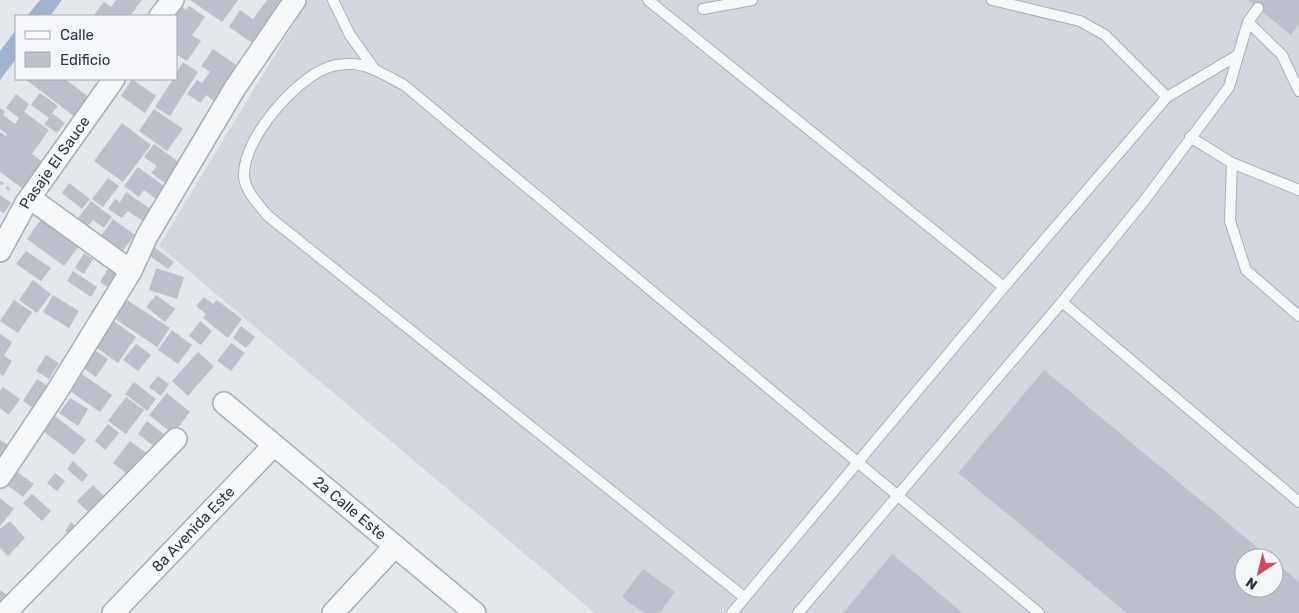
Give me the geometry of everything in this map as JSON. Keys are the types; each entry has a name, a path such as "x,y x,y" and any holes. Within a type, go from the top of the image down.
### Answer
{"street":[{"path":"161,15 172,0"},
{"path":"0,477 56,393 130,271 147,236 235,88 295,0"},
{"name":"Pasaje El Sauce","path":"0,251 30,198 113,80"},
{"path":"30,198 130,271"},
{"name":"2a Calle Este","path":"224,403 475,613"},
{"path":"5,613 176,439"},
{"name":"8a Avenida Este","path":"112,613 274,445"},
{"path":"333,613 395,546"}],"lane":[{"path":"333,0 350,34 375,70"},
{"path":"648,0 1004,288"},
{"path":"703,9 752,0"},
{"path":"992,0 1080,21 1104,35 1167,97"},
{"path":"798,613 1062,302 1144,201 1229,87 1248,22 1258,8"},
{"path":"1248,22 1282,55 1299,91"},
{"path":"732,613 1004,288 1167,97 1238,55"},
{"path":"744,597 268,216 252,195 243,175 248,152 258,131 294,90 328,67 353,64 375,70 404,86 1039,613"},
{"path":"1190,137 1232,163 1299,190"},
{"path":"1232,163 1230,221 1246,270 1299,316"},
{"path":"1062,302 1299,502"}],"shaded area":[{"path":"308,0 1299,0 1299,613 595,613 159,246"}],"water":[{"path":"40,0 62,0 51,15 28,15"},
{"path":"15,31 15,60 0,80 0,51"}],"building":[{"path":"116,0 142,0 131,15 94,15 104,2 111,7"},
{"path":"190,0 238,0 222,22"},
{"path":"267,0 288,0 258,47 229,27 240,10 253,19"},
{"path":"1248,0 1299,0 1299,24 1291,35"},
{"path":"181,6 186,10 189,6 205,17 192,35 201,41 187,61 178,55 178,15 175,15"},
{"path":"213,49 242,69 218,104 206,95 201,103 187,94 197,80 202,83 210,72 201,66"},
{"path":"183,62 198,72 170,116 155,107 172,80 178,80 178,70"},
{"path":"26,80 66,80 90,98 75,117"},
{"path":"131,80 133,80 156,96 145,113 121,96"},
{"path":"40,93 58,106 52,113 65,123 57,133 44,124 49,118 31,105"},
{"path":"16,94 29,104 24,112 49,130 32,154 43,162 23,189 0,172 0,132 6,136 7,134 0,129 0,108 5,111 3,115 15,124 19,118 6,108"},
{"path":"154,109 183,129 167,151 139,131"},
{"path":"122,123 151,145 123,182 94,161"},
{"path":"154,144 183,165 168,185 151,173 157,166 144,157"},
{"path":"138,167 168,189 159,201 144,190 139,197 124,186"},
{"path":"108,178 119,186 103,207 92,199"},
{"path":"69,183 90,199 82,209 62,193"},
{"path":"126,192 152,210 144,222 128,211 122,218 108,209 115,199 120,202"},
{"path":"0,195 11,203 4,213 0,211"},
{"path":"91,201 112,217 104,228 93,220 86,228 76,221"},
{"path":"45,214 83,241 64,266 27,239"},
{"path":"113,219 135,235 121,253 100,237"},
{"path":"153,246 174,262 168,269 147,254"},
{"path":"26,251 51,268 41,281 16,264"},
{"path":"84,253 93,259 84,274 75,268"},
{"path":"109,267 120,273 110,289 100,282"},
{"path":"156,268 184,277 177,299 149,290"},
{"path":"73,271 97,287 91,297 67,281"},
{"path":"33,280 51,294 37,313 19,300"},
{"path":"53,295 79,311 69,328 43,312"},
{"path":"156,295 175,309 165,322 146,307"},
{"path":"121,296 170,328 157,347 108,314"},
{"path":"204,297 213,304 217,300 242,319 228,338 203,318 206,314 196,306"},
{"path":"14,300 32,312 18,333 0,321"},
{"path":"108,317 136,337 118,363 90,343"},
{"path":"200,321 212,331 201,345 189,336"},
{"path":"241,326 255,337 246,348 233,338"},
{"path":"172,330 192,345 178,364 158,350"},
{"path":"0,334 12,342 4,356 12,361 3,376 0,374"},
{"path":"231,343 245,353 231,371 217,361"},
{"path":"136,344 151,355 138,371 123,360"},
{"path":"91,348 108,359 96,377 79,365"},
{"path":"198,352 214,366 188,396 172,381"},
{"path":"46,355 59,363 49,379 36,371"},
{"path":"1044,370 1258,548 1234,548 1234,598 1284,598 1284,569 1299,582 1299,613 1127,613 958,473"},
{"path":"79,372 112,395 100,412 67,389"},
{"path":"158,376 169,384 161,396 149,387"},
{"path":"37,379 53,389 39,412 23,401"},
{"path":"134,382 156,399 147,411 125,394"},
{"path":"3,387 20,399 9,415 0,408 0,391"},
{"path":"167,393 190,412 173,434 149,415"},
{"path":"126,397 144,410 126,434 108,421"},
{"path":"70,398 88,409 78,426 59,413"},
{"path":"55,416 86,440 74,455 43,431"},
{"path":"147,421 165,435 155,447 138,434"},
{"path":"108,424 119,433 105,450 95,441"},
{"path":"0,440 10,446 0,461"},
{"path":"130,441 149,455 131,477 113,463"},
{"path":"73,461 88,475 82,482 67,469"},
{"path":"10,467 34,484 23,497 1,480"},
{"path":"55,473 65,481 57,491 47,483"},
{"path":"93,485 107,499 91,515 77,501"},
{"path":"32,494 51,511 42,521 23,503"},
{"path":"0,498 14,509 0,526"},
{"path":"10,521 25,538 8,556 0,548 0,529"},
{"path":"71,522 79,529 72,537 65,531"},
{"path":"892,554 963,613 843,613"},
{"path":"643,569 675,592 659,613 644,613 622,597"},
{"path":"0,590 7,595 0,604"}]}
